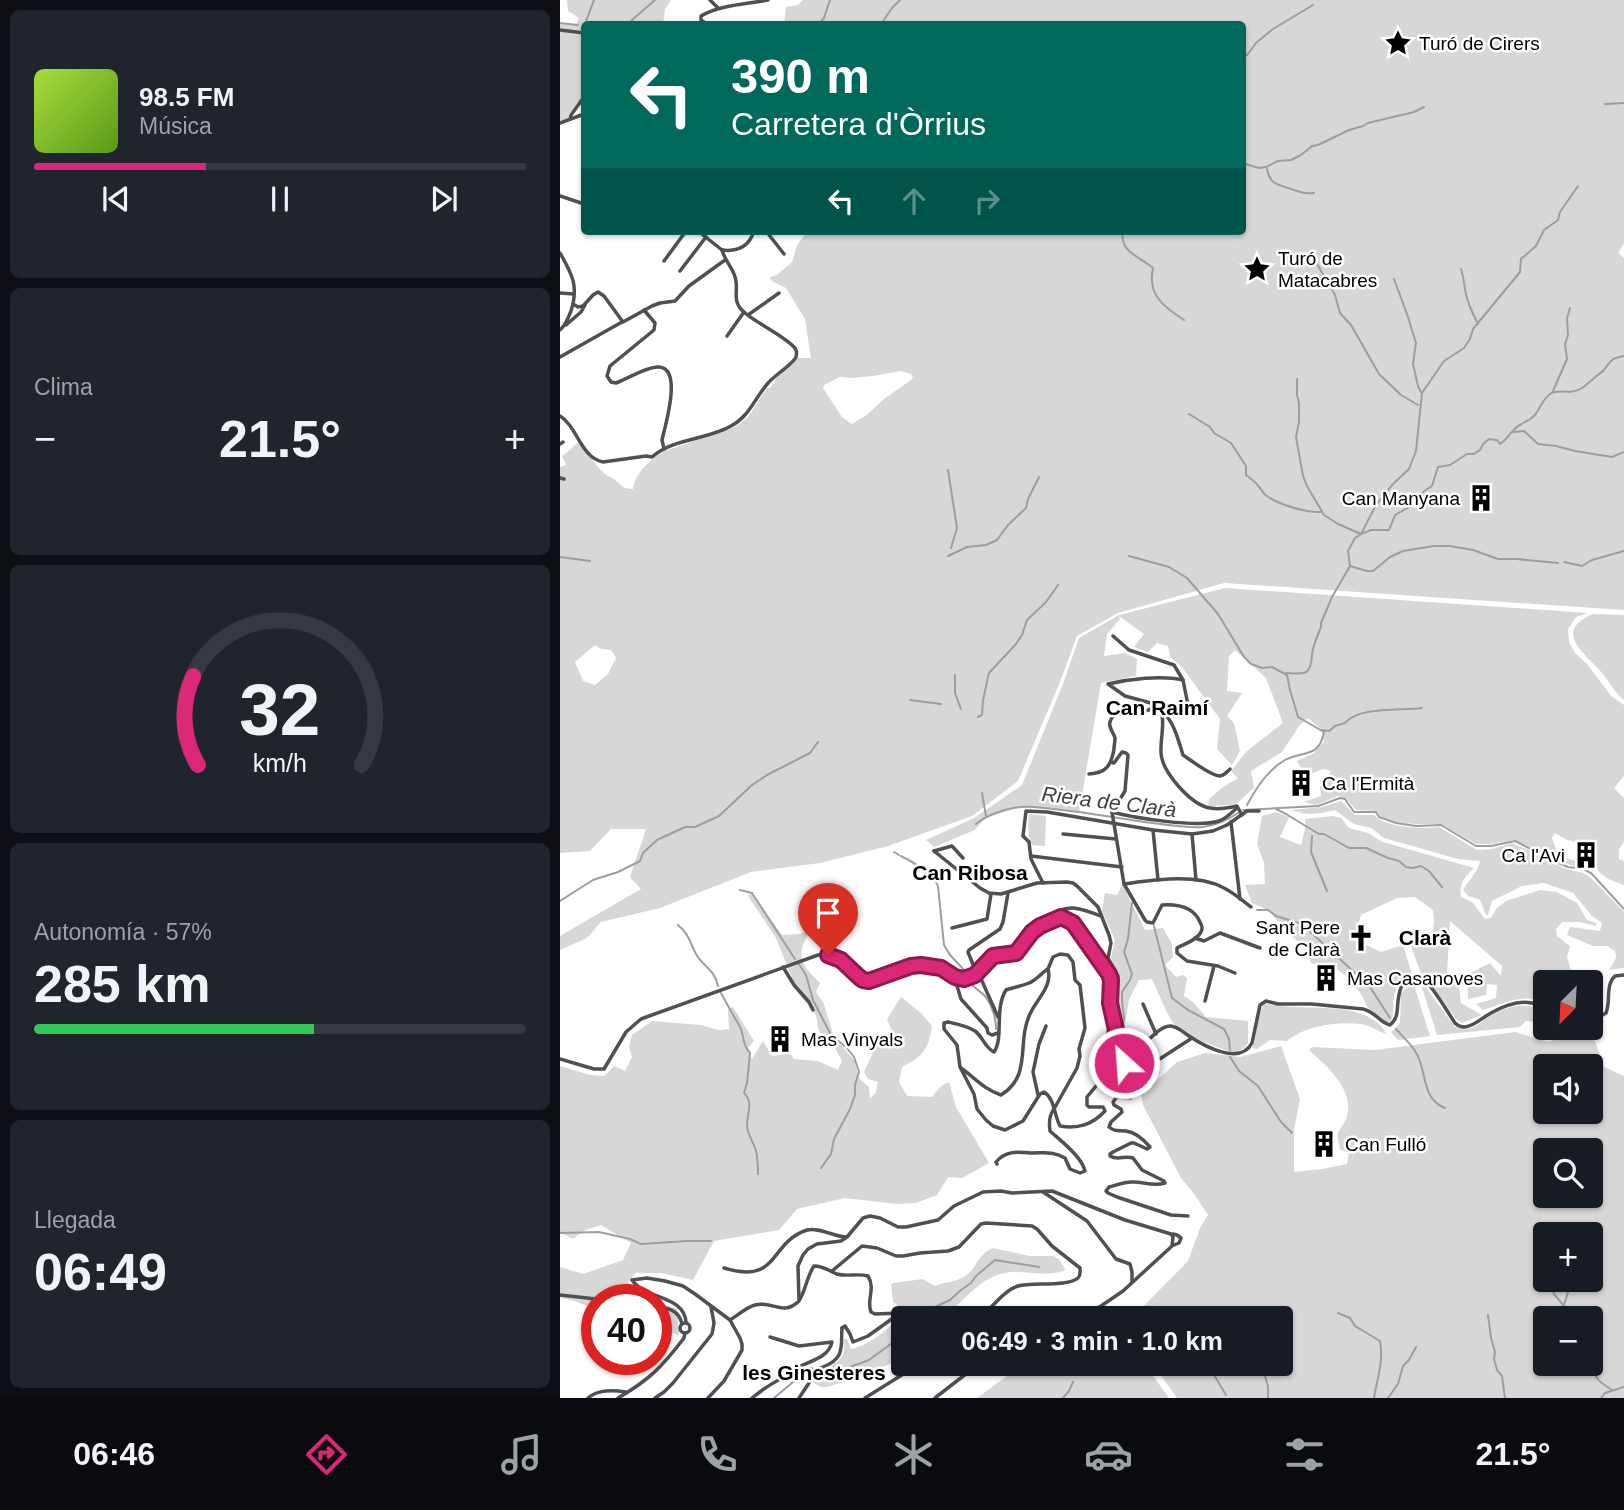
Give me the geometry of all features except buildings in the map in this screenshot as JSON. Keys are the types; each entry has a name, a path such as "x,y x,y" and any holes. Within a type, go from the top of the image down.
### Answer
{"street":[{"path":"710,0 719,9"},
{"path":"702,21 701,16 719,9 768,0"},
{"path":"560,30 581,33"},
{"path":"570,119 581,101"},
{"path":"560,123 581,115"},
{"path":"560,197 581,203"},
{"path":"664,261 683,235"},
{"path":"703,235 722,250 733,251 744,247 753,235"},
{"path":"769,235 784,254"},
{"path":"680,271 706,237"},
{"path":"560,416 598,461 652,457 664,449 729,428 749,412 768,383 797,353 794,347 746,314 736,300 736,276 722,250"},
{"path":"561,256 572,275 574,294 566,323"},
{"path":"560,357 644,310 660,303 675,301 689,286 725,260"},
{"path":"560,330 581,312 598,292 623,322"},
{"path":"560,293 574,294"},
{"path":"727,336 746,314 779,293"},
{"path":"573,304 578,307 586,303"},
{"path":"644,310 654,323 654,330 610,366 607,376 611,382 616,383 656,367 667,370 673,383 662,440 664,449"},
{"path":"560,320 566,323"},
{"path":"1113,636 1129,650 1174,664 1182,680 1188,705"},
{"path":"1182,680 1168,677 1108,684 1125,696 1158,705 1175,730 1186,757 1219,776 1230,769"},
{"path":"1088,774 1103,771 1111,762 1115,742 1110,721 1118,714 1144,712 1158,705"},
{"path":"1162,711 1161,755 1172,778 1197,803 1208,808 1238,807"},
{"path":"1111,762 1114,763 1122,752 1128,755 1125,791 1112,812 1124,884 1139,911 1150,924 1155,921 1161,905 1188,908 1198,917 1201,932 1177,948 1177,953 1186,961 1235,973"},
{"path":"1112,812 1128,817 1208,824 1222,820 1238,807"},
{"path":"1238,807 1242,815"},
{"path":"1043,883 1033,864 1029,842 1023,836 1026,811 1192,834 1213,831 1247,811 1259,811"},
{"path":"1231,822 1240,899"},
{"path":"1153,830 1158,880"},
{"path":"1063,834 1117,839"},
{"path":"1192,834 1196,880"},
{"path":"963,858 952,846 934,851 991,894 1037,883 1073,883 1098,907 1111,939 1108,958 1118,976 1109,995"},
{"path":"1031,856 1122,867"},
{"path":"1124,884 1158,880 1196,880 1222,887 1251,907"},
{"path":"999,1018 968,952 1000,929 1008,892"},
{"path":"952,928 987,919 991,894"},
{"path":"1021,947 1025,935 1035,924 1064,909 1077,908 1102,917"},
{"path":"560,1059 594,1069 604,1069 625,1032 641,1019 812,957 828,955 841,960 863,980 869,981 915,965 937,967 960,978 970,977 993,956 1013,954 1040,926 1064,918 1071,920 1108,970 1111,980 1109,995 1116,1030 1111,1056 1114,1064"},
{"path":"1195,938 1204,941 1220,933 1260,948"},
{"path":"997,1164 997,1159 1013,1152 1050,1152 1065,1158 1070,1170 1080,1173 1085,1171 1084,1165 1070,1147 1050,1131 1051,1112 1054,1109 1077,1068 1085,1028 1080,985 1075,980 1073,962 1068,955 1060,954 1053,957 1048,969 1030,983 1006,990 999,1018 999,1045 994,1052 987,1048 977,1032 944,1023 944,1029 957,1045 960,1067 974,1094 977,1110 993,1126 1005,1130 1023,1121 1044,1092 1048,1095 1054,1109 1058,1124 1063,1127 1081,1126 1095,1120 1105,1111 1103,1107 1089,1107 1087,1097 1114,1064"},
{"path":"1205,1001 1214,966"},
{"path":"783,967 813,1010"},
{"path":"937,967 957,986 961,999 987,1028 988,1033 998,1033"},
{"path":"960,1067 993,1093 1001,1095 1014,1085 1021,1065 1028,1017 1048,984 1048,969"},
{"path":"1603,1015 1608,1007 1611,981 1615,976 1624,975"},
{"path":"1114,1064 1120,1065 1127,1061 1156,1034 1171,1026 1228,1054 1244,1053 1252,1043 1260,1005 1266,1001 1363,1009 1371,1011 1384,1024 1390,1025 1397,1016 1401,988 1414,976 1425,981 1455,1023 1464,1027 1502,1007 1524,1001 1533,1002"},
{"path":"1143,1004 1156,1034"},
{"path":"1038,1097 1033,1072 1046,1026"},
{"path":"1188,1216 1171,1215 1106,1191 1109,1187 1131,1181 1150,1186 1165,1184 1142,1170 1133,1158 1117,1159 1110,1156 1131,1143 1147,1149 1150,1147 1134,1133 1109,1127 1122,1112 1113,1102 1117,1097 1130,1098 1134,1095 1150,1066 1192,1038"},
{"path":"799,1301 798,1266 803,1255 817,1244 841,1241 863,1219 870,1216 880,1217 898,1227 906,1227 938,1220 962,1201 983,1192 1052,1191 1125,1220 1181,1238 1179,1243 1166,1250 1115,1298 1101,1306"},
{"path":"1043,1192 1087,1221 1116,1259 1130,1264 1132,1282"},
{"path":"832,1271 862,1246 877,1248 896,1256 947,1251 959,1247 981,1224 996,1223 1032,1226 1080,1268 1077,1279 1017,1286 992,1306"},
{"path":"724,1268 750,1273 763,1269 770,1265 794,1237 812,1229 847,1237"},
{"path":"1171,1234 1174,1239 1172,1245"},
{"path":"730,1320 752,1305 764,1304 779,1308 794,1305 804,1292 814,1266 843,1275 868,1276 872,1289 868,1305 871,1312 900,1313 867,1336 853,1342 845,1326 842,1328 839,1354 833,1361 821,1369 811,1369 785,1377 752,1398"},
{"path":"685,1333 681,1330 685,1314 681,1309 668,1300 643,1291 632,1280 647,1278 683,1286 730,1320 740,1338 742,1350 724,1381 708,1398"},
{"path":"560,1295 581,1297"},
{"path":"655,1398 673,1383 712,1334 714,1323 710,1307"},
{"path":"618,1398 643,1383 659,1369 684,1338 685,1333 691,1329 672,1310"},
{"path":"770,1337 799,1346 832,1342 830,1350 825,1354 789,1371 785,1377"},
{"path":"799,1398 809,1382 811,1369"},
{"path":"865,1398 900,1376"},
{"path":"935,1398 964,1376"},
{"path":"588,1398 615,1390 628,1393"}],"shaded area":[{"path":"567,0 671,0 665,9 663,21 581,21 581,32 560,29 560,23 576,25 579,18 568,11"},
{"path":"803,0 1624,0 1624,243 1618,253 1624,258 1624,610 1224,583 1118,613 1077,636 1018,781 972,816 888,846 820,863 751,872 660,908 601,922 587,938 560,950 560,936 641,889 630,877 646,829 611,829 590,851 560,853 560,467 566,465 562,456 579,442 605,474 624,487 633,489 640,472 660,454 735,427 748,417 775,379 798,358 811,358 805,319 786,288 772,281 770,277 777,275 792,262 797,245 805,235 1246,235 1246,21 784,21 786,7 798,5","holes":["901,371 911,374 911,380 852,424 842,417 823,388 840,377 873,376","595,645 611,650 616,658 608,674 595,685 583,681 575,662"]},
{"path":"560,31 581,34 581,99 568,119 560,122"},
{"path":"1225,588 1588,613 1576,617 1568,629 1569,642 1611,696 1624,705 1624,776 1614,788 1624,798 1624,842 1619,849 1619,859 1624,861 1624,885 1599,872 1590,854 1580,843 1555,833 1552,838 1559,857 1586,863 1591,870 1570,865 1514,840 1476,844 1441,824 1395,822 1380,816 1377,811 1356,810 1346,798 1338,796 1316,805 1304,802 1321,796 1320,787 1331,771 1323,769 1305,776 1297,761 1314,753 1324,742 1322,730 1308,718 1299,726 1282,752 1251,771 1254,788 1236,804 1208,807 1209,799 1238,778 1231,771 1247,751 1283,723 1266,678 1235,650 1229,656 1227,691 1242,693 1227,716 1234,723 1240,751 1232,765 1217,749 1220,719 1182,667 1170,657 1168,646 1157,643 1148,652 1134,647 1144,634 1119,616 1120,619 1107,634 1104,656 1125,653 1137,659 1136,676 1101,683 1079,813 1020,807 985,818 975,830 934,847 926,840 974,818 1022,785 1079,638 1119,615"},
{"path":"1593,614 1624,615 1624,700 1581,650 1573,635 1574,628"},
{"path":"1341,801 1355,815 1374,815 1387,823 1405,827 1439,827 1477,850 1512,843 1563,868 1583,873 1624,912 1624,968 1609,970 1616,958 1615,951 1607,946 1593,946 1567,935 1570,927 1600,931 1602,923 1592,916 1573,893 1544,883 1522,886 1492,901 1486,915 1480,900 1468,896 1463,890 1480,861 1458,859 1384,838 1371,828 1354,824 1335,810 1313,814 1291,810 1322,807"},
{"path":"1276,812 1289,817 1280,837 1301,845 1305,819 1333,816 1341,818 1349,828 1368,833 1383,842 1474,868 1463,881 1461,897 1472,902 1485,919 1491,918 1497,908 1506,901 1540,890 1557,892 1577,903 1587,920 1596,923 1596,926 1580,922 1562,922 1556,929 1557,936 1570,946 1567,957 1571,970 1533,970 1533,999 1506,1002 1483,1010 1476,1004 1496,998 1497,985 1487,984 1486,995 1468,999 1467,975 1490,963 1501,976 1502,966 1450,921 1447,975 1458,977 1461,1003 1482,1015 1462,1023 1420,971 1410,943 1432,938 1433,910 1415,897 1397,898 1361,915 1354,939 1381,952 1403,945 1412,974 1399,984 1396,990 1392,1017 1388,1023 1368,1008 1348,977 1329,964 1312,964 1301,944 1282,928 1270,911 1252,903 1245,885 1265,884 1264,863 1257,844 1262,816"},
{"path":"1029,814 1046,816 1045,846 1032,845 1028,826"},
{"path":"1122,884 1145,930 1163,928 1172,944 1173,957 1165,965 1176,977 1183,975 1187,978 1184,996 1206,1017 1248,1021 1248,1043 1244,1048 1234,1053 1185,1033 1174,1024 1152,979 1139,980 1129,1000 1122,1061 1116,1062 1114,1055 1119,1025 1112,1002 1115,971 1111,957 1115,940 1102,911 1105,893 1117,895"},
{"path":"752,893 782,935 800,934 811,928 803,945 802,958 807,969 820,983 816,992 824,1004 834,1037 854,1060 859,1078 869,1087 870,1099 876,1092 878,1082 868,1079 864,1072 879,1039 892,1031 887,1019 901,997 921,1013 932,1026 929,1041 920,1056 902,1067 899,1082 907,1096 932,1097 941,1086 949,1082 956,1107 989,1163 962,1178 948,1177 937,1195 916,1203 896,1204 845,1198 797,1209 779,1230 714,1241 693,1280 661,1273 635,1273 629,1284 581,1284 581,1304 560,1298 560,1267 583,1274 623,1260 631,1243 601,1225 583,1231 573,1239 560,1232 560,1066 590,1075 604,1076 614,1066 625,1071 632,1057 629,1047 632,1035 652,1021 729,1029 728,1009 733,1007 754,1041 747,1049 752,1059 763,1041 772,1056 790,1053 794,1059 818,1061 838,1070 842,1061 835,1048 823,1039 816,1015 798,993 776,938 748,896"},
{"path":"1419,978 1455,1027 1471,1028 1502,1010 1517,1006 1533,1008 1533,1022 1526,1021 1520,1027 1437,1035"},
{"path":"1413,982 1430,1036 1398,1040 1391,1032 1400,1023 1401,993"},
{"path":"1265,1003 1348,1010 1377,1022 1387,1034 1365,1025 1332,1024 1312,1028 1287,1041 1270,1040 1257,1049 1252,1048 1259,1013"},
{"path":"1515,1032 1533,1037 1533,1040 1595,1040 1599,1054 1533,1054 1533,1124 1603,1124 1603,1064 1624,1076 1624,1398 1177,1398 1161,1376 1293,1376 1293,1306 1144,1306 1188,1261 1200,1228 1208,1215 1181,1178 1143,1105 1141,1095 1177,1062 1205,1053 1240,1057 1281,1046 1300,1099 1294,1130 1294,1172 1322,1169 1347,1164 1349,1152 1340,1150 1337,1134 1348,1109 1344,1090 1332,1072 1309,1050 1312,1047 1375,1050"},
{"path":"993,1248 1030,1256 1053,1256 1059,1259 1065,1269 1051,1273 1003,1273 984,1282 957,1306 898,1306 893,1302 893,1283 923,1279 935,1286 957,1280 968,1274 988,1250"},
{"path":"672,1307 677,1309 679,1336 672,1332"},
{"path":"891,1325 891,1363 863,1376 827,1387 812,1382 842,1356 844,1339 847,1339 851,1349 880,1334"},
{"path":"1007,1376 1153,1376 1169,1398 977,1398"}],"waterway":[{"path":"586,21 594,0"},
{"path":"632,21 655,0"},
{"path":"822,21 830,0"},
{"path":"883,21 900,0"},
{"path":"1246,56 1273,29 1313,5"},
{"path":"560,23 578,25"},
{"path":"1605,104 1624,103"},
{"path":"1246,164 1259,168 1278,161 1291,160 1312,146 1349,130 1424,107"},
{"path":"1267,169 1272,181 1279,185 1314,193"},
{"path":"1350,566 1348,551 1355,538 1361,534 1376,505 1409,469 1416,451 1422,393 1444,361 1464,348 1473,329 1520,272 1521,259 1536,246 1544,230 1558,220 1560,212 1578,186"},
{"path":"1123,235 1127,249 1153,268 1152,286 1159,299 1184,320"},
{"path":"1317,264 1335,295 1340,313 1351,325 1379,374 1401,395 1418,405"},
{"path":"1461,269 1468,302 1478,324"},
{"path":"1394,279 1416,343 1413,364 1421,392"},
{"path":"1553,391 1567,359 1565,344 1570,308"},
{"path":"1297,379 1299,422 1296,437 1307,486 1324,515 1361,534 1371,530 1389,530 1395,515 1413,505 1424,491 1432,486 1438,467 1450,465 1467,454 1474,454 1489,439 1497,440 1500,444 1517,427 1534,416 1550,394 1578,390 1603,371 1613,359 1624,356"},
{"path":"1189,414 1231,443 1246,466 1246,475 1265,495 1293,508 1322,512"},
{"path":"1514,432 1524,431 1538,444 1575,451 1612,457 1624,452"},
{"path":"948,470 957,528 951,548"},
{"path":"948,556 967,547 986,545 997,540 1026,508 1039,477"},
{"path":"1286,673 1302,673 1308,670 1321,623 1350,566 1373,571 1390,557 1403,551 1434,546 1473,550 1498,559 1558,563"},
{"path":"1564,562 1582,566 1592,560 1624,551"},
{"path":"1129,556 1169,567 1187,578 1218,614 1251,664 1262,668 1272,667 1287,675 1298,717 1324,732 1317,748 1287,759 1273,769 1258,786 1247,805"},
{"path":"560,557 590,561"},
{"path":"978,717 982,715 989,673 1016,644 1027,620 1046,602 1058,585"},
{"path":"955,675 955,693 961,709"},
{"path":"910,700 941,704"},
{"path":"1321,730 1329,731 1360,714 1422,708"},
{"path":"560,901 593,880 640,861 643,853 657,840 719,816 752,785 810,753 818,742"},
{"path":"982,793 986,816"},
{"name":"Riera de Clarà","path":"1243,810 1318,806 1340,798 1345,799 1354,812 1376,812 1379,817 1396,823 1416,826 1441,825 1476,846 1515,841 1558,863 1591,873 1624,909"},
{"name":"Riera de Clarà","path":"976,824 997,812 1025,807 1191,827 1209,826 1238,813"},
{"path":"1276,809 1349,848 1366,848 1399,861 1406,867 1421,866 1429,871 1442,887"},
{"path":"1312,836 1311,852 1327,891"},
{"path":"894,852 899,855"},
{"path":"901,856 936,882 944,945 967,975"},
{"path":"740,890 752,893 795,959"},
{"path":"1118,1059 1124,1018 1122,992 1132,974 1124,952 1132,903"},
{"path":"1257,910 1268,910 1276,916 1302,924 1370,987 1390,1018"},
{"path":"678,925 687,935 699,959 714,975 718,986"},
{"path":"1154,926 1172,998 1188,1010 1224,1029 1230,1050"},
{"path":"799,964 831,1035 854,1057 859,1072 850,1109 834,1139 831,1154 821,1168"},
{"path":"968,980 985,996 993,1012 996,1029"},
{"path":"721,993 741,1029 745,1046 750,1053 744,1093 749,1104 747,1128 756,1151 758,1174"},
{"path":"1396,1029 1419,1058 1432,1098 1445,1108"},
{"path":"1230,1057 1239,1071 1258,1086 1281,1122 1292,1133"},
{"path":"560,1233 599,1232 641,1244 711,1241"},
{"path":"937,1306 950,1300 995,1260 1039,1267"},
{"path":"1553,1292 1564,1306"},
{"path":"1564,1304 1568,1292"},
{"path":"1338,1313 1350,1318 1355,1326 1380,1341 1381,1363 1374,1398"},
{"path":"1488,1315 1494,1359 1502,1376 1505,1398"},
{"path":"774,1398 793,1382 815,1380 869,1360 891,1344"},
{"path":"1388,1398 1398,1384 1403,1366 1416,1347"},
{"path":"1215,1376 1226,1395"},
{"path":"1265,1376 1268,1398"},
{"path":"1596,1376 1612,1390"},
{"path":"1063,1398 1073,1382"},
{"path":"1601,1398 1605,1393 1624,1387"}],"place":[{"name":"Turó de Cirers","path":"1398,43"},
{"name":"Turó de Matacabres","path":"1257,269"},
{"name":"Can Manyana","path":"1481,498"},
{"name":"Ca l'Ermità","path":"1301,783"},
{"name":"Ca l'Avi","path":"1586,855"},
{"name":"Sant Pere de Clarà","path":"1361,938"},
{"name":"Mas Casanoves","path":"1326,978"},
{"name":"Mas Vinyals","path":"780,1039"},
{"name":"Can Fulló","path":"1324,1144"}],"district":[{"name":"Can Raimí","path":"1157,708"},
{"name":"Can Ribosa","path":"970,873"},
{"name":"Clarà","path":"1425,938"},
{"name":"les Ginesteres","path":"814,1373"}],"route":[{"path":"828,955 841,960 866,981 921,965 941,968 964,979 975,975 993,956 1016,953 1040,926 1058,918 1067,919 1073,923 1109,974 1110,1003 1116,1030 1111,1056 1114,1064 1124,1063"}]}
